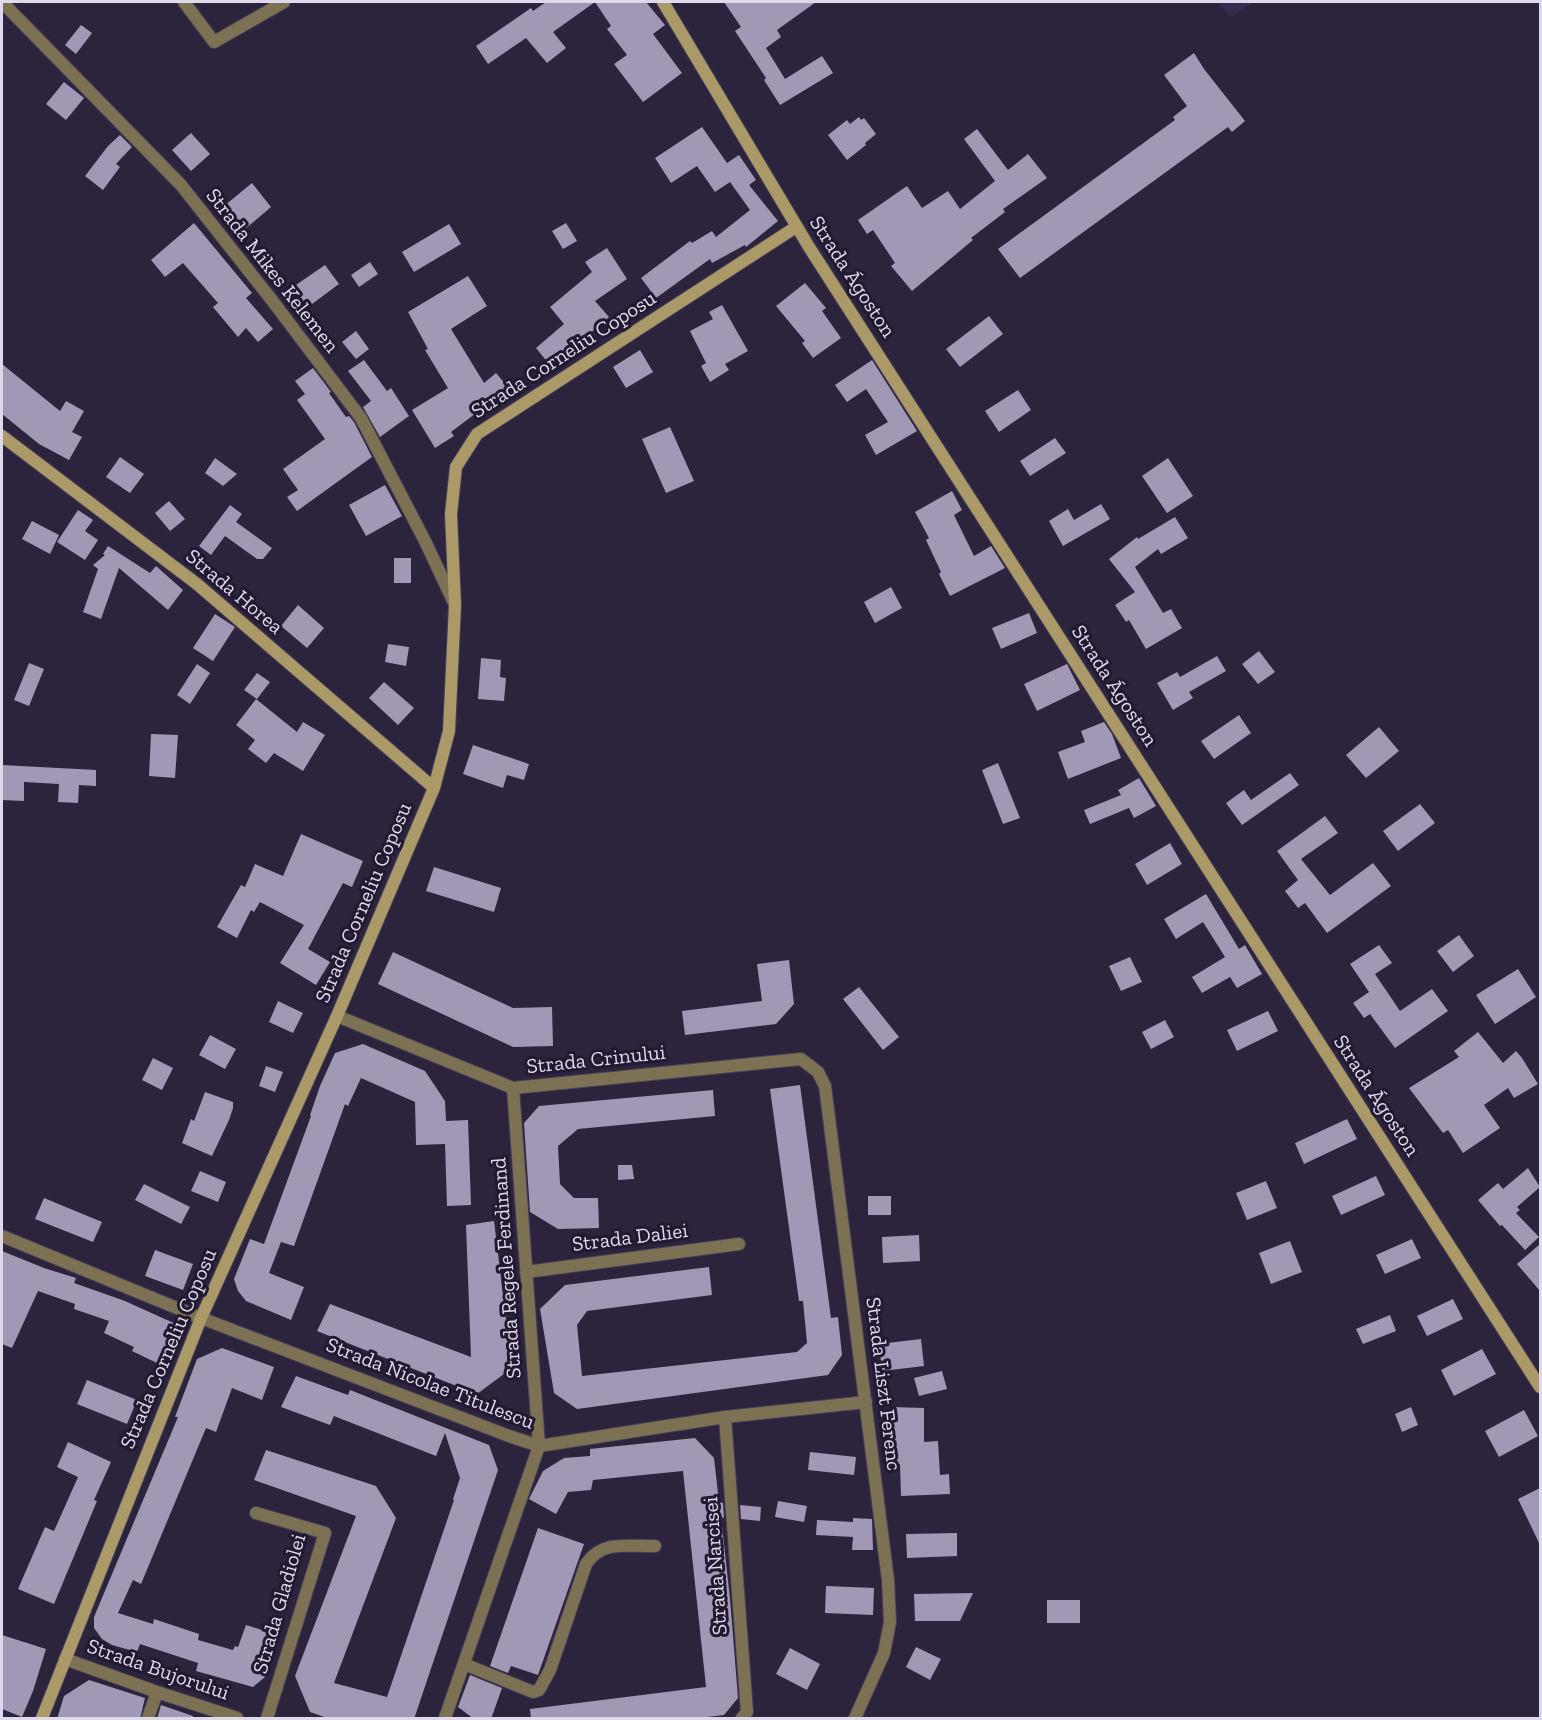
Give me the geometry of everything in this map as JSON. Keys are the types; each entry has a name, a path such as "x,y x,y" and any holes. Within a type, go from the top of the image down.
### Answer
{"street":[{"name":"Strada Mikes Kelemen","path":"2,2 181,185 313,354 361,418 425,541 455,605"},
{"path":"184,2 214,42 284,2"},
{"name":"Strada Ágoston","path":"663,2 796,227 1540,1387"},
{"name":"Strada Corneliu Coposu","path":"42,1719 201,1318 337,1016 434,788 449,731 455,605 451,514 456,467 477,434 796,227"},
{"name":"Strada Horea","path":"2,436 197,584 434,788"},
{"name":"Strada Crinului","path":"337,1016 513,1088 801,1059"},
{"name":"Strada Liszt Ferenc","path":"801,1059 818,1072 825,1086 888,1580 890,1622 884,1653 855,1719"},
{"name":"Strada Regele Ferdinand","path":"445,1719 539,1446 513,1088"},
{"name":"Strada Nicolae Titulescu","path":"2,1236 201,1318 539,1446 725,1417 866,1402"},
{"name":"Strada Daliei","path":"526,1272 739,1244"},
{"name":"Strada Narcisei","path":"725,1417 744,1715"},
{"name":"Strada Gladiolei","path":"256,1513 325,1533 267,1719"},
{"path":"464,1664 533,1692 539,1690 550,1670 585,1564 592,1555 603,1548 655,1546"},
{"name":"Strada Bujorului","path":"65,1659 237,1719"},
{"path":"148,1719 157,1692"}],"shaded area":[{"path":"1217,2 1254,2 1231,17"}],"building":[{"path":"546,2 595,2 553,32 566,48 547,63 526,38 488,64 476,46 531,8 533,11"},
{"path":"595,2 646,2 665,25 653,34 682,73 643,102 614,64 627,55 607,29 611,26"},
{"path":"724,2 816,2 777,30 781,37 766,48 785,79 822,56 833,73 780,105 764,80 766,78 735,31 741,27"},
{"path":"81,25 92,33 76,54 65,45"},
{"path":"1194,53 1245,121 1232,132 1228,127 1020,278 998,249 1175,120 1173,117 1187,106 1164,75"},
{"path":"64,82 84,98 66,120 46,104"},
{"path":"859,117 861,120 864,118 876,134 847,160 828,135 847,120 850,124"},
{"path":"702,127 727,163 739,155 756,180 749,185 778,221 746,247 745,245 712,263 710,259 656,298 641,278 690,241 692,243 712,231 716,237 750,210 730,182 715,192 697,166 671,183 655,158"},
{"path":"977,129 1008,170 1028,154 1047,178 1003,209 1005,212 971,238 973,240 912,291 891,266 895,263 873,230 867,234 858,220 907,186 922,208 948,191 960,209 995,181 964,139"},
{"path":"191,133 210,154 191,171 172,150"},
{"path":"120,135 132,147 116,164 120,167 103,190 85,176 108,146"},
{"path":"252,183 271,207 244,230 224,206"},
{"path":"194,223 252,293 246,298 273,329 258,342 246,328 238,337 213,307 218,303 183,263 165,277 151,260"},
{"path":"566,223 577,241 563,249 552,231"},
{"path":"449,224 461,244 414,272 402,252"},
{"path":"607,248 627,279 595,301 609,317 567,353 570,357 554,370 536,348 564,324 550,307 592,272 585,262"},
{"path":"370,262 378,274 359,287 351,275"},
{"path":"325,265 339,284 308,307 293,287"},
{"path":"468,276 487,306 451,329 484,383 496,373 513,393 501,403 496,398 451,432 454,436 435,448 412,410 448,388 425,350 428,349 408,312"},
{"path":"805,283 826,308 822,311 841,338 813,358 802,343 805,341 776,306"},
{"path":"722,305 748,351 725,364 729,370 710,382 701,366 706,363 690,331 713,319 709,312"},
{"path":"989,316 1003,334 960,367 946,349"},
{"path":"356,331 369,349 356,359 342,342"},
{"path":"640,350 653,372 626,388 613,367"},
{"path":"364,360 387,391 391,388 409,416 380,437 363,407 371,401 348,371"},
{"path":"872,360 917,431 876,455 865,435 888,422 866,389 847,402 835,385"},
{"path":"2,364 60,411 66,401 84,411 72,432 82,437 69,460 39,444 2,414"},
{"path":"313,368 346,417 349,416 354,422 372,457 297,511 287,497 298,490 283,469 325,439 297,400 305,394 295,381"},
{"path":"1018,390 1031,410 999,432 985,411"},
{"path":"670,427 694,481 666,493 642,439"},
{"path":"1055,438 1066,453 1030,476 1020,461"},
{"path":"120,457 144,474 130,493 106,477"},
{"path":"215,458 237,474 223,486 205,473"},
{"path":"1168,458 1193,496 1167,513 1142,476"},
{"path":"385,485 402,516 366,536 349,505"},
{"path":"952,491 962,510 954,515 974,556 991,546 1005,568 950,596 926,540 929,538 915,512"},
{"path":"169,501 185,519 170,531 155,513"},
{"path":"1101,504 1110,519 1063,546 1049,521 1068,509 1074,520"},
{"path":"230,505 242,514 236,522 272,548 263,559 257,559 225,536 211,555 199,546"},
{"path":"78,510 93,520 85,531 98,540 85,560 57,542"},
{"path":"1175,517 1188,538 1161,554 1158,549 1135,567 1163,613 1171,609 1182,628 1146,649 1129,620 1126,622 1115,605 1135,592 1109,559 1137,537 1138,539"},
{"path":"32,521 59,535 50,554 22,539"},
{"path":"108,546 150,573 156,566 183,590 168,610 119,568 101,619 83,612 98,569 93,565 105,555 103,554"},
{"path":"394,558 411,558 411,583 394,583"},
{"path":"891,587 902,608 875,623 864,602"},
{"path":"298,605 324,628 307,648 281,626"},
{"path":"1029,613 1037,633 1001,649 992,628"},
{"path":"215,614 235,627 213,661 193,648"},
{"path":"388,644 409,647 406,666 385,662"},
{"path":"1259,651 1275,672 1258,684 1242,664"},
{"path":"1217,656 1226,671 1189,692 1193,698 1173,710 1157,683 1177,672 1180,677"},
{"path":"481,658 501,660 500,677 506,678 504,701 478,699"},
{"path":"29,663 44,669 29,706 14,700"},
{"path":"197,664 210,673 190,704 177,695"},
{"path":"1067,664 1080,690 1037,711 1024,684"},
{"path":"257,673 270,682 257,699 244,690"},
{"path":"384,682 414,708 398,725 369,698"},
{"path":"256,699 297,732 303,722 325,735 303,771 274,753 266,763 248,749 255,740 236,725"},
{"path":"1239,715 1251,733 1214,759 1201,741"},
{"path":"1104,722 1112,734 1121,758 1068,779 1058,752 1085,742 1081,731"},
{"path":"1379,727 1399,751 1366,778 1346,755"},
{"path":"151,734 178,735 175,778 149,776"},
{"path":"473,745 529,764 524,780 507,775 503,788 463,774"},
{"path":"998,763 1020,818 1003,824 982,770"},
{"path":"2,765 96,770 96,786 79,785 78,803 58,802 59,784 24,782 24,801 2,800"},
{"path":"1290,773 1299,785 1242,825 1226,803 1244,790 1251,800"},
{"path":"1139,778 1156,806 1134,818 1129,808 1090,824 1084,810 1121,795 1118,790"},
{"path":"1420,804 1435,823 1398,851 1383,831"},
{"path":"1325,816 1338,833 1301,859 1330,895 1373,863 1391,886 1327,933 1305,903 1298,908 1285,891 1298,880 1277,851"},
{"path":"301,834 363,861 352,887 343,883 308,949 330,962 316,985 280,963 304,925 260,902 254,912 251,910 237,938 217,927 241,885 245,887 255,864 283,876"},
{"path":"1170,843 1182,864 1147,885 1135,864"},
{"path":"434,867 501,888 494,912 426,891"},
{"path":"1206,894 1239,949 1245,945 1262,974 1237,988 1230,977 1202,993 1192,977 1225,957 1203,922 1176,939 1164,919"},
{"path":"1459,935 1474,956 1453,972 1437,951"},
{"path":"1379,945 1392,963 1375,974 1400,1011 1432,989 1448,1011 1395,1048 1370,1014 1364,1018 1353,1003 1369,992 1350,964"},
{"path":"393,952 513,1008 552,1007 553,1046 513,1047 378,984"},
{"path":"1130,957 1142,982 1121,991 1109,966"},
{"path":"789,960 794,1004 776,1024 685,1035 682,1011 762,1001 757,964"},
{"path":"1518,969 1536,997 1495,1024 1476,995"},
{"path":"859,987 899,1037 883,1050 843,999"},
{"path":"278,1001 303,1013 293,1033 269,1022"},
{"path":"1268,1011 1278,1031 1237,1051 1227,1030"},
{"path":"1165,1020 1174,1037 1151,1049 1142,1032"},
{"path":"1478,1032 1503,1063 1516,1051 1538,1084 1514,1098 1508,1088 1484,1105 1500,1128 1463,1153 1448,1130 1443,1133 1409,1088 1459,1057 1454,1051"},
{"path":"210,1035 236,1049 225,1069 199,1055"},
{"path":"363,1044 425,1071 445,1101 446,1121 468,1120 471,1205 447,1206 445,1144 416,1145 415,1102 361,1078 348,1106 345,1104 294,1246 281,1242 269,1273 304,1287 291,1320 246,1301 238,1291 234,1279 250,1239 264,1244 320,1086 335,1053"},
{"path":"153,1058 173,1068 162,1090 142,1080"},
{"path":"266,1066 283,1072 275,1092 259,1086"},
{"path":"800,1085 831,1318 838,1317 842,1355 828,1375 577,1409 554,1393 540,1309 565,1285 709,1267 712,1295 587,1311 577,1325 582,1376 797,1352 807,1343 803,1301 799,1301 770,1089"},
{"path":"713,1090 715,1116 578,1129 558,1146 560,1184 574,1198 598,1198 599,1228 558,1229 530,1212 524,1123 539,1106"},
{"path":"205,1092 233,1102 229,1120 212,1156 182,1143 191,1119 194,1121"},
{"path":"1347,1119 1357,1139 1304,1164 1295,1143"},
{"path":"618,1165 632,1165 634,1179 618,1180"},
{"path":"1528,1168 1540,1187 1517,1207 1520,1210 1516,1213 1539,1237 1525,1250 1478,1200 1498,1183 1503,1189"},
{"path":"200,1171 226,1182 218,1202 191,1191"},
{"path":"1376,1176 1385,1195 1341,1215 1332,1196"},
{"path":"1266,1181 1277,1208 1247,1220 1236,1193"},
{"path":"144,1184 190,1207 181,1224 135,1200"},
{"path":"868,1196 891,1196 891,1215 868,1215"},
{"path":"44,1198 102,1222 93,1242 35,1219"},
{"path":"494,1221 512,1368 477,1394 317,1331 330,1304 471,1357 466,1225"},
{"path":"919,1235 920,1261 883,1263 882,1237"},
{"path":"1412,1239 1421,1258 1385,1274 1376,1255"},
{"path":"1290,1241 1302,1272 1271,1284 1259,1253"},
{"path":"1540,1244 1540,1291 1517,1264"},
{"path":"155,1250 193,1264 183,1290 145,1276"},
{"path":"2,1251 76,1278 74,1283 125,1301 178,1325 159,1364 132,1351 134,1347 104,1333 109,1321 74,1309 75,1304 38,1291 12,1348 2,1344"},
{"path":"1453,1299 1463,1319 1427,1336 1417,1316"},
{"path":"1390,1315 1396,1331 1363,1344 1356,1329"},
{"path":"921,1339 924,1366 882,1371 879,1344"},
{"path":"222,1348 274,1367 262,1400 232,1388 216,1432 206,1428 141,1584 133,1580 118,1613 153,1624 154,1619 199,1634 198,1640 233,1650 235,1646 238,1647 246,1625 278,1635 265,1677 253,1687 196,1671 198,1663 140,1644 137,1652 112,1645 102,1639 94,1628 94,1617 178,1417 175,1417 197,1359"},
{"path":"1482,1349 1496,1374 1454,1396 1441,1370"},
{"path":"942,1371 947,1389 919,1396 914,1378"},
{"path":"296,1376 348,1395 350,1390 489,1445 498,1470 414,1719 330,1719 310,1712 295,1676 356,1516 254,1480 266,1450 376,1486 396,1518 334,1683 387,1697 460,1478 445,1433 436,1456 334,1416 330,1425 281,1407"},
{"path":"87,1380 137,1400 127,1424 77,1404"},
{"path":"891,1407 924,1408 924,1442 938,1441 940,1475 949,1474 950,1494 901,1496 900,1464 895,1464 893,1435 891,1435"},
{"path":"1411,1407 1418,1425 1402,1432 1395,1414"},
{"path":"1524,1410 1538,1436 1499,1457 1485,1431"},
{"path":"695,1438 714,1458 719,1502 723,1503 724,1518 721,1517 738,1698 724,1715 690,1719 531,1719 530,1709 706,1687 683,1471 593,1480 591,1490 568,1492 556,1514 529,1499 543,1471 564,1458 590,1456 590,1449"},
{"path":"68,1442 111,1462 54,1604 18,1589 45,1527 54,1531 78,1477 57,1467"},
{"path":"810,1452 856,1457 854,1475 808,1470"},
{"path":"1540,1488 1540,1545 1518,1499"},
{"path":"778,1501 807,1506 804,1522 775,1517"},
{"path":"740,1505 761,1507 760,1521 741,1519"},
{"path":"853,1518 872,1519 873,1550 852,1550 853,1537 816,1535 817,1520 853,1522"},
{"path":"538,1528 584,1544 538,1675 511,1666 508,1673 490,1666"},
{"path":"957,1533 957,1556 907,1558 906,1534"},
{"path":"826,1586 874,1588 873,1615 825,1613"},
{"path":"973,1593 960,1621 915,1621 914,1594"},
{"path":"1047,1600 1080,1600 1080,1623 1047,1623"},
{"path":"2,1635 46,1649 22,1717 2,1709"},
{"path":"916,1647 941,1659 930,1680 906,1667"},
{"path":"790,1648 820,1664 807,1690 776,1674"},
{"path":"470,1675 502,1688 491,1719 474,1719 458,1707"},
{"path":"89,1680 145,1698 140,1719 57,1719 64,1696"},
{"path":"161,1705 193,1716 192,1719 157,1719"}]}
